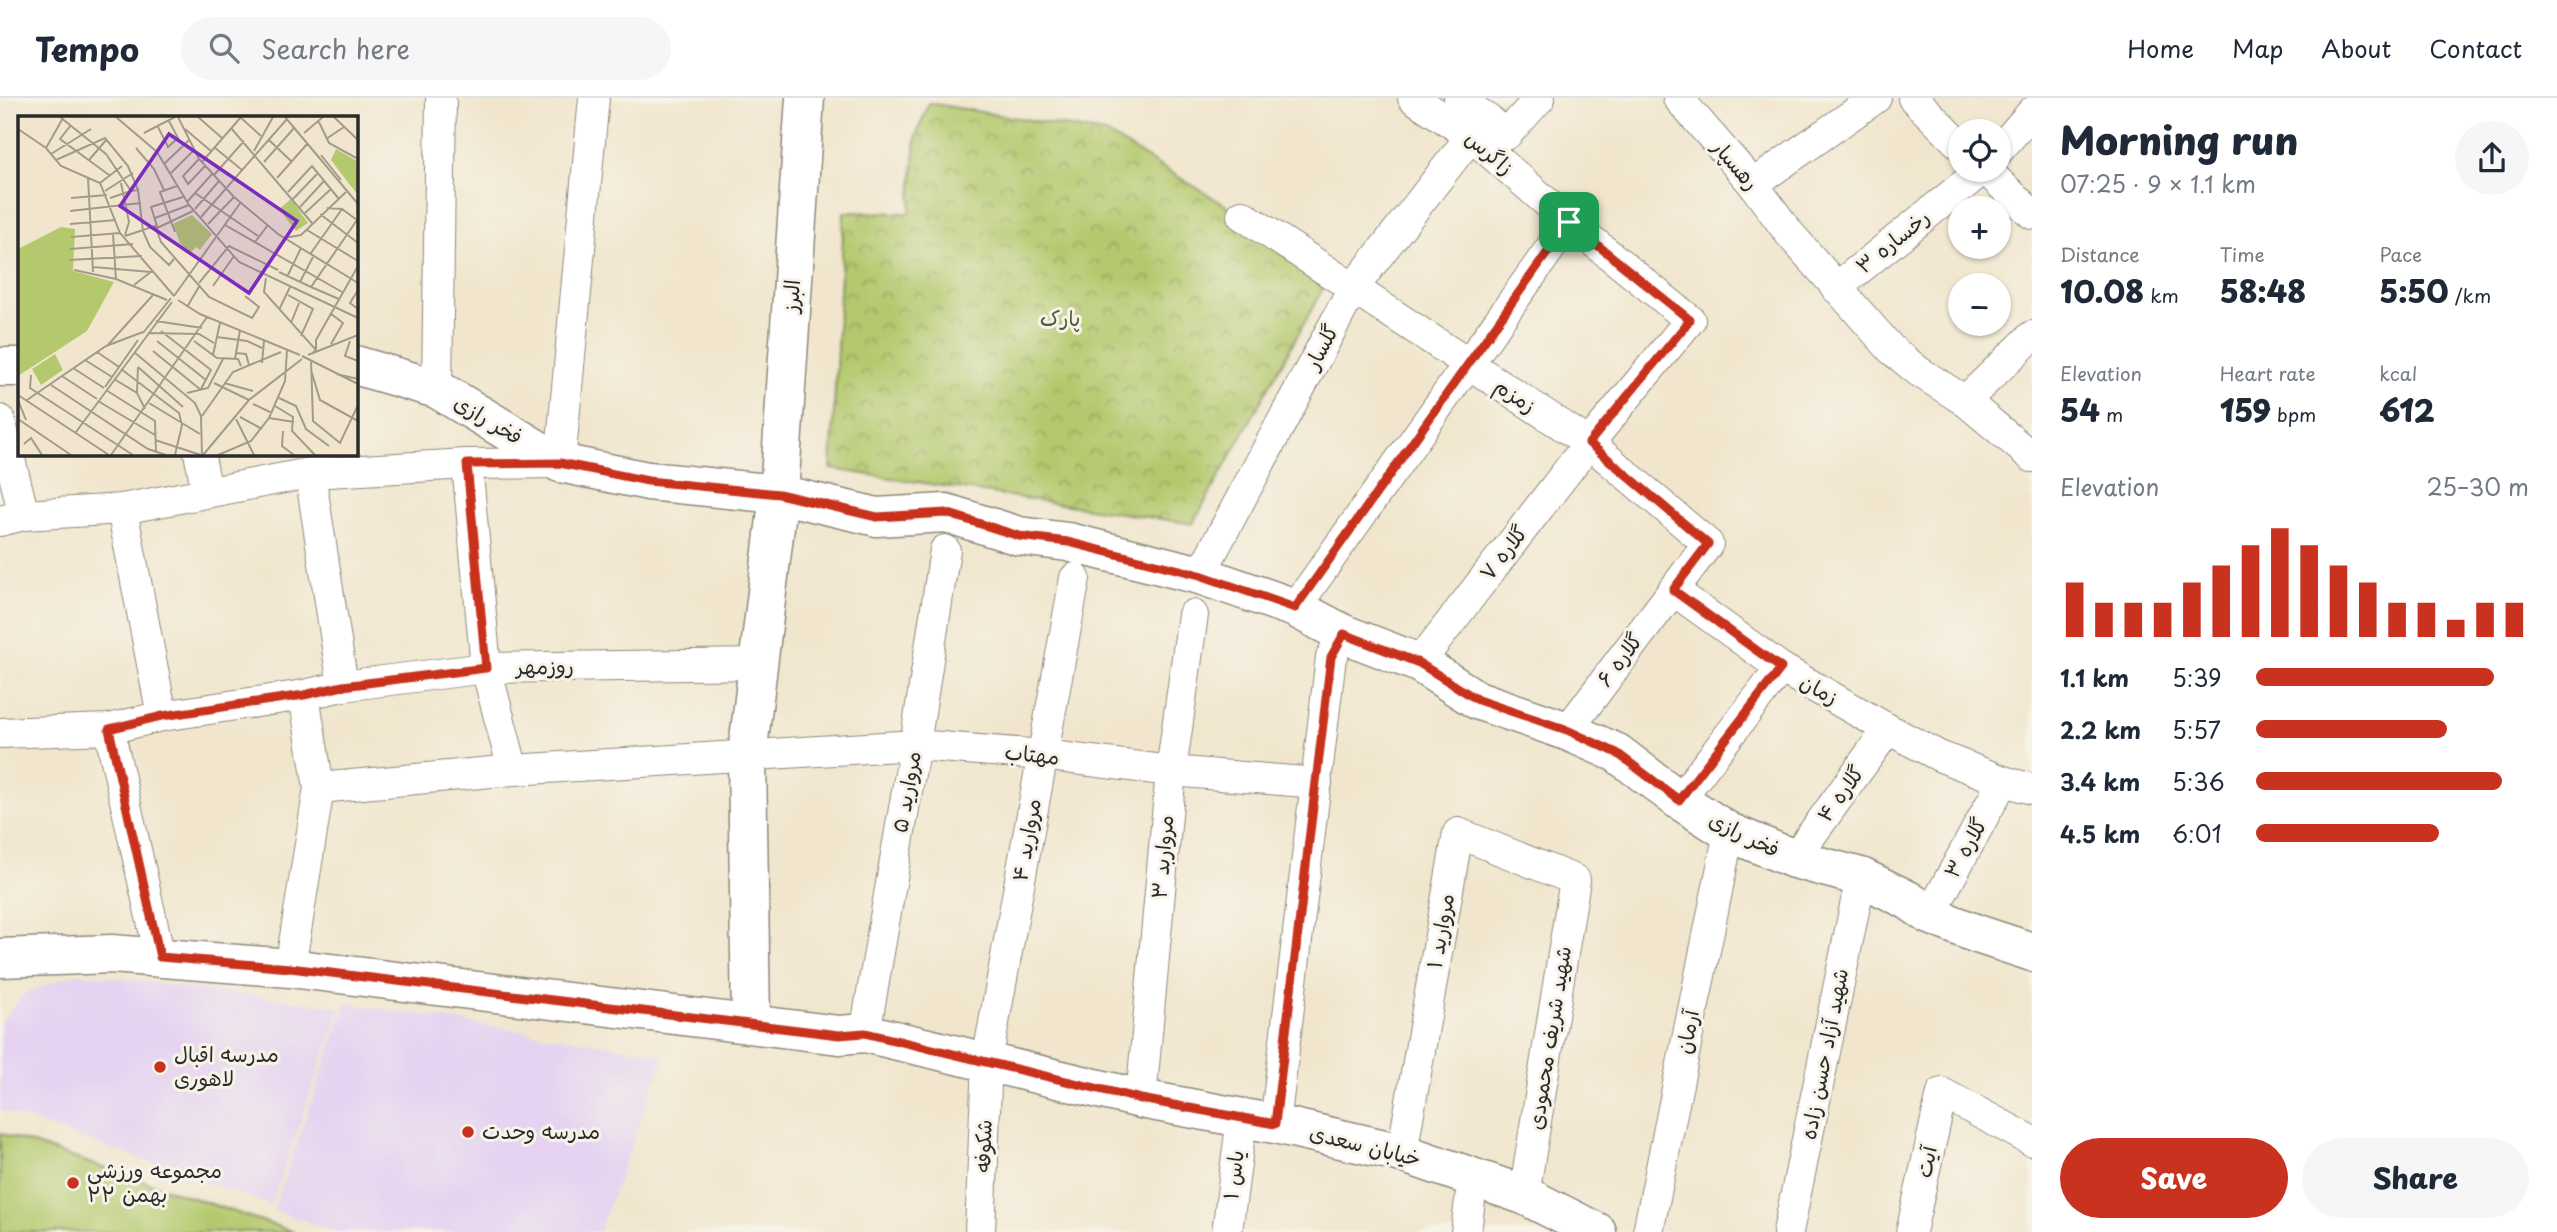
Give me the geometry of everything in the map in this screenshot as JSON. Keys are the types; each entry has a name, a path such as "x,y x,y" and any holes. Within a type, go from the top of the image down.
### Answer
{"street":[{"path":"437,389 441,98"},
{"path":"0,420 12,518 122,509 310,473 467,464 560,463 594,98"},
{"name":"البرز","path":"751,1023 747,756 779,494 805,98"},
{"name":"زاگرس","path":"1413,98 1471,136 1569,222 1690,320"},
{"name":"زاگرس","path":"1459,98 1507,134 1540,98"},
{"name":"رهسپار","path":"1678,98 1753,184 1789,233 1836,288"},
{"path":"1753,184 1876,98"},
{"path":"1913,98 1948,133"},
{"path":"2011,136 2032,112"},
{"name":"گلسار","path":"1200,575 1354,287 1471,136"},
{"name":"رخساره ۳","path":"1836,288 1969,182"},
{"path":"1997,182 2032,214"},
{"name":"زمزم","path":"1242,215 1589,443 1708,544 1673,590"},
{"path":"1295,608 1569,222"},
{"path":"1836,288 1891,349 1918,371 1965,401 2032,457"},
{"name":"گلاره ۷","path":"1419,663 1589,443 1690,320"},
{"path":"1965,401 2031,335"},
{"name":"فخر رازی","path":"357,366 437,389 560,463 648,481 779,494 877,517 946,513 1019,536 1068,542 1200,575 1295,608 1344,634 1419,663 1478,700 1567,730 1617,753 1679,800 1729,832 1794,859 1861,877 1908,900 1930,915 2032,952"},
{"path":"0,367 18,367"},
{"path":"199,455 206,491"},
{"path":"467,464 486,668 513,770"},
{"path":"310,473 343,686"},
{"path":"122,509 162,716"},
{"name":"مروارید ۵","path":"865,1033 915,745 945,550"},
{"name":"مروارید ۴","path":"987,1061 1075,578"},
{"name":"زمان","path":"1673,590 1781,668 1888,729 1939,756 2003,781 2032,789"},
{"name":"گلاره ۶","path":"1567,730 1673,590"},
{"name":"مرواربد ۳","path":"1141,1099 1171,771 1193,615"},
{"name":"یاس ۱","path":"1227,1232 1259,1121 1317,783 1331,657 1344,634"},
{"name":"روزمهر","path":"0,733 109,729 162,716 304,695 343,686 486,668 759,664"},
{"path":"1679,800 1781,668"},
{"path":"290,968 319,788 304,695"},
{"path":"109,729 160,957"},
{"name":"گلاره ۴","path":"1794,859 1888,729"},
{"name":"مهتاب","path":"319,788 513,770 915,745 1317,783"},
{"name":"گلاره ۳","path":"1930,915 2003,781"},
{"name":"آرمان","path":"1648,1232 1729,832"},
{"name":"مروارید ۱","path":"1402,1153 1458,833 1575,880"},
{"name":"شهید آزاد حسن زاده","path":"1788,1232 1861,877"},
{"name":"شهید شریف محمودی","path":"1524,1195 1575,880"},
{"name":"خیابان سعدی","path":"5,961 112,954 160,957 290,968 839,1035 865,1033 1141,1099 1259,1121 1402,1153 1524,1195 1597,1232"},
{"name":"شکوفه","path":"980,1232 987,1061"},
{"name":"آیت","path":"1911,1232 1942,1093 2032,1140"},
{"path":"1466,1232 1473,1176"}],"shaded area":[{"name":"مدرسه اقبال لاهوری","path":"78,973 341,1007 271,1205 0,1110 0,1024 23,994"},
{"name":"مدرسه وحدت","path":"346,1003 665,1054 599,1232 338,1232 273,1210"}],"green space":[{"name":"پارک","path":"929,103 1105,133 1242,215 1323,289 1193,524 831,469 844,212 910,213 916,136"},
{"name":"مجموعه ورزشی ۲۲ بهمن","path":"0,1133 294,1232 0,1232"}],"place":[{"name":"مدرسه اقبال لاهوری","path":"160,1067"},
{"name":"مدرسه وحدت","path":"468,1132"},
{"name":"مجموعه ورزشی ۲۲ بهمن","path":"73,1183"}],"route":[{"path":"1569,222 1690,320 1589,443 1708,544 1673,590 1781,668 1679,800 1617,753 1567,730 1478,700 1419,663 1344,634 1331,657 1275,1124 1141,1099 865,1033 839,1035 290,968 160,957 109,729 162,716 304,695 343,686 486,668 467,464 560,463 648,481 779,494 877,517 946,513 1019,536 1068,542 1200,575 1295,608 1569,222"}]}
